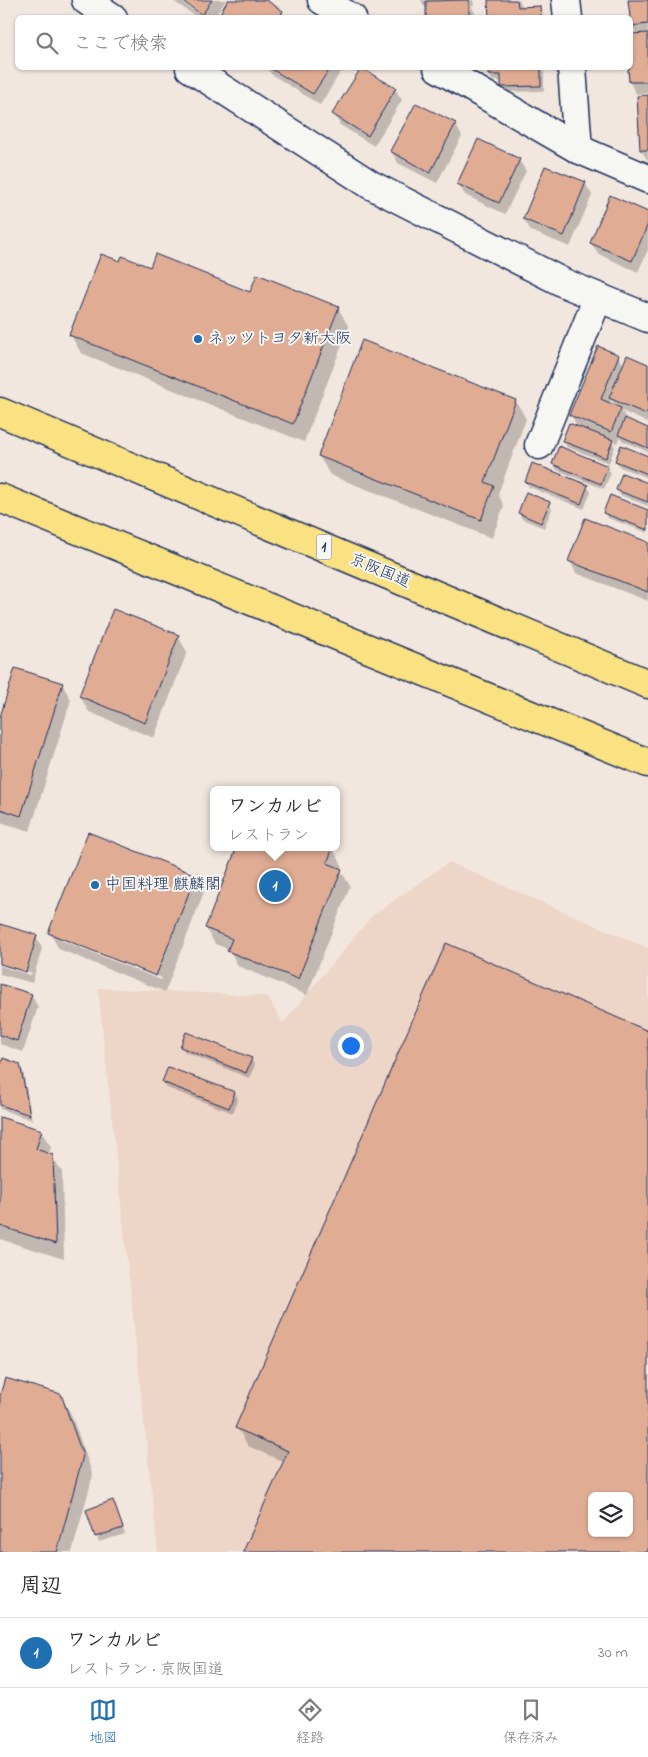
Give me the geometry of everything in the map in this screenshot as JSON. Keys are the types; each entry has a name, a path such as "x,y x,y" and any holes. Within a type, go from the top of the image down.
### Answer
{"highway":[{"name":"京阪国道","path":"0,412 648,684"},
{"path":"0,498 648,763"}],"street":[{"path":"86,0 108,15"},
{"path":"322,0 347,15"},
{"path":"361,0 362,15"},
{"path":"566,0 568,15"},
{"path":"193,70 371,185 564,283 648,318"},
{"path":"441,70 578,149 648,179"},
{"path":"572,70 578,149"},
{"path":"539,446 598,297"}],"shaded area":[{"path":"449,862 648,948 648,1552 158,1552 98,988 267,996 283,1023 372,916"}],"building":[{"path":"181,0 212,0 202,15"},
{"path":"228,0 266,0 283,11 281,15 219,15"},
{"path":"469,0 469,15 426,15 426,1"},
{"path":"488,0 517,0 518,7 540,6 541,15 489,15"},
{"path":"628,0 648,0 648,24 633,26 633,15 630,15"},
{"path":"648,33 648,82 629,82 628,70 633,70 633,34"},
{"path":"273,70 329,70 313,94"},
{"path":"360,70 364,70 396,88 368,136 332,114"},
{"path":"488,70 541,70 541,86 501,87 501,75 488,75"},
{"path":"648,95 648,150 640,150 637,96"},
{"path":"416,103 456,123 430,173 390,151"},
{"path":"478,139 520,159 499,203 457,184"},
{"path":"545,166 586,182 564,236 523,219"},
{"path":"610,195 648,212 648,224 632,261 590,243"},
{"path":"101,254 120,261 122,256 150,267 155,254 250,292 257,274 339,307 293,424 69,335"},
{"path":"362,340 516,400 485,482 494,486 481,520 318,456"},
{"path":"598,346 619,355 601,399 621,408 611,432 569,415"},
{"path":"627,355 648,364 648,410 646,414 609,398"},
{"path":"625,418 648,428 648,448 618,435"},
{"path":"569,423 613,440 606,458 562,441"},
{"path":"621,445 648,456 648,474 615,461"},
{"path":"559,446 608,466 601,484 552,464"},
{"path":"532,463 588,485 581,504 525,482"},
{"path":"622,473 648,483 648,502 616,490"},
{"path":"526,492 550,502 541,523 518,513"},
{"path":"610,495 648,510 648,530 603,513"},
{"path":"585,518 648,542 648,592 568,561"},
{"path":"113,609 179,635 145,723 79,696"},
{"path":"15,668 63,683 21,816 0,809 0,717"},
{"path":"88,832 196,875 156,976 48,933"},
{"path":"235,851 332,851 327,863 342,869 298,979 227,951 232,939 205,928"},
{"path":"0,924 37,935 26,972 0,964"},
{"path":"446,943 648,1031 648,1552 243,1552 288,1451 235,1428"},
{"path":"0,984 32,994 17,1041 0,1035"},
{"path":"186,1032 252,1058 246,1073 180,1047"},
{"path":"3,1058 20,1064 30,1115 0,1105 0,1067"},
{"path":"168,1067 235,1092 229,1108 162,1082"},
{"path":"0,1117 42,1130 36,1149 53,1155 56,1244 0,1226"},
{"path":"5,1378 61,1394 83,1456 57,1552 0,1552 0,1395"},
{"path":"113,1500 123,1528 95,1537 86,1510"}],"place":[{"name":"ネッツトヨタ新大阪","path":"198,339"},
{"name":"中国料理 麒麟閣","path":"95,885"},
{"name":"ワンカルビ","path":"275,886"}]}
